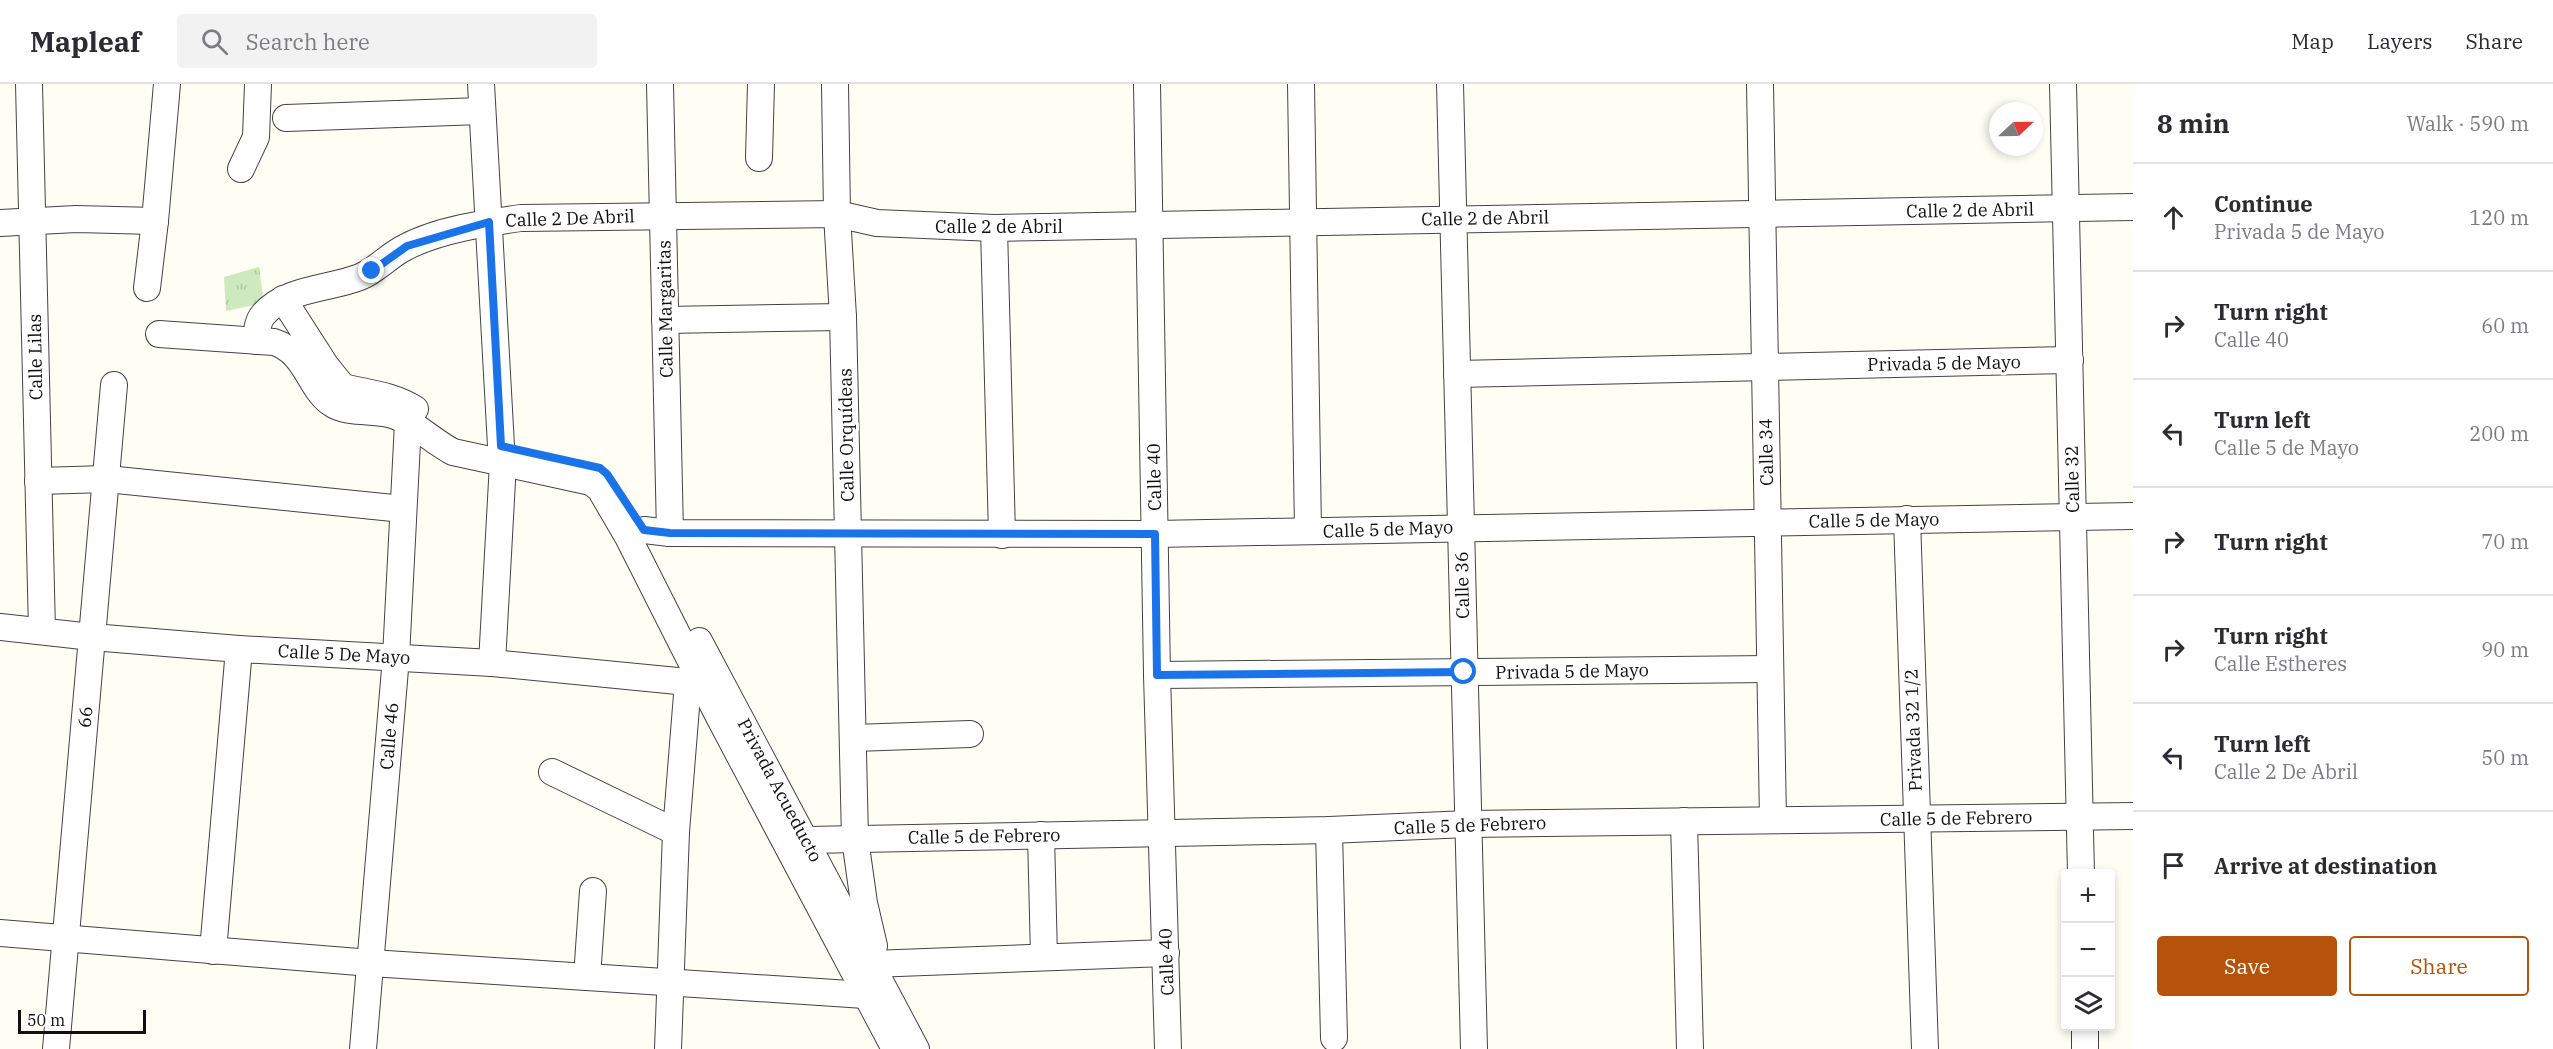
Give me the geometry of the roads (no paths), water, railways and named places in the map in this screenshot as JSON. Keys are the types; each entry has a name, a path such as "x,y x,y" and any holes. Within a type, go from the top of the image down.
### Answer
{"street":[{"name":"Calle Lilas","path":"29,84 42,631"},
{"path":"147,288 167,84"},
{"path":"241,170 256,137 258,84"},
{"path":"481,84 502,455 492,663"},
{"name":"Calle Margaritas","path":"660,84 670,533"},
{"path":"759,158 761,84"},
{"name":"Calle Orquídeas","path":"835,84 837,214 843,317 855,839 875,963"},
{"name":"Calle 40","path":"1147,84 1157,675 1168,1049"},
{"path":"1301,84 1308,531"},
{"name":"Calle 36","path":"1450,84 1474,1049"},
{"name":"Calle 34","path":"1760,84 1773,820"},
{"name":"Calle 32","path":"2063,84 2081,869"},
{"path":"286,118 481,111"},
{"name":"Calle 2 de Abril","path":"837,214 877,223 994,228 2133,207"},
{"name":"Calle 2 De Abril","path":"283,299 359,277 372,271 407,246 489,222 521,218 837,214"},
{"path":"0,223 76,219 155,220"},
{"path":"994,228 1002,535"},
{"path":"256,341 263,314 283,299 326,366 343,387 401,400 446,430 502,455"},
{"path":"665,320 843,317"},
{"path":"159,334 274,342 292,350 326,398 334,405 386,413 408,423 453,452 502,455 600,468 607,474 636,534"},
{"name":"Privada 5 de Mayo","path":"1457,374 2070,360"},
{"name":"66","path":"56,1049 114,385"},
{"name":"Calle 46","path":"363,1049 396,657 408,423"},
{"path":"38,481 107,479 403,509"},
{"name":"Calle 5 de Mayo","path":"636,534 1155,534 2133,516"},
{"name":"Privada 32 1/2","path":"1907,519 1925,1049"},
{"name":"Privada Acueducto","path":"636,534 692,677 829,902 875,963 916,1049"},
{"name":"Privada Acueducto","path":"636,534 689,622 807,840 866,995 895,1049"},
{"name":"Calle 5 De Mayo","path":"0,627 42,631 91,644 396,657 692,677"},
{"path":"0,643 91,644"},
{"path":"213,951 239,649"},
{"name":"Privada 5 de Mayo","path":"1157,675 1770,669"},
{"path":"668,1049 676,832 692,677"},
{"path":"854,738 970,734"},
{"path":"552,772 676,832"},
{"name":"Calle 5 de Febrero","path":"807,840 1329,830 1468,824 2133,816"},
{"path":"1683,821 1690,1049"},
{"path":"1329,830 1334,1038"},
{"path":"1041,835 1044,957"},
{"path":"587,977 593,891"},
{"path":"0,933 371,963 866,995"},
{"path":"875,963 1166,953"},
{"path":"2085,1031 2085,1049"}]}
